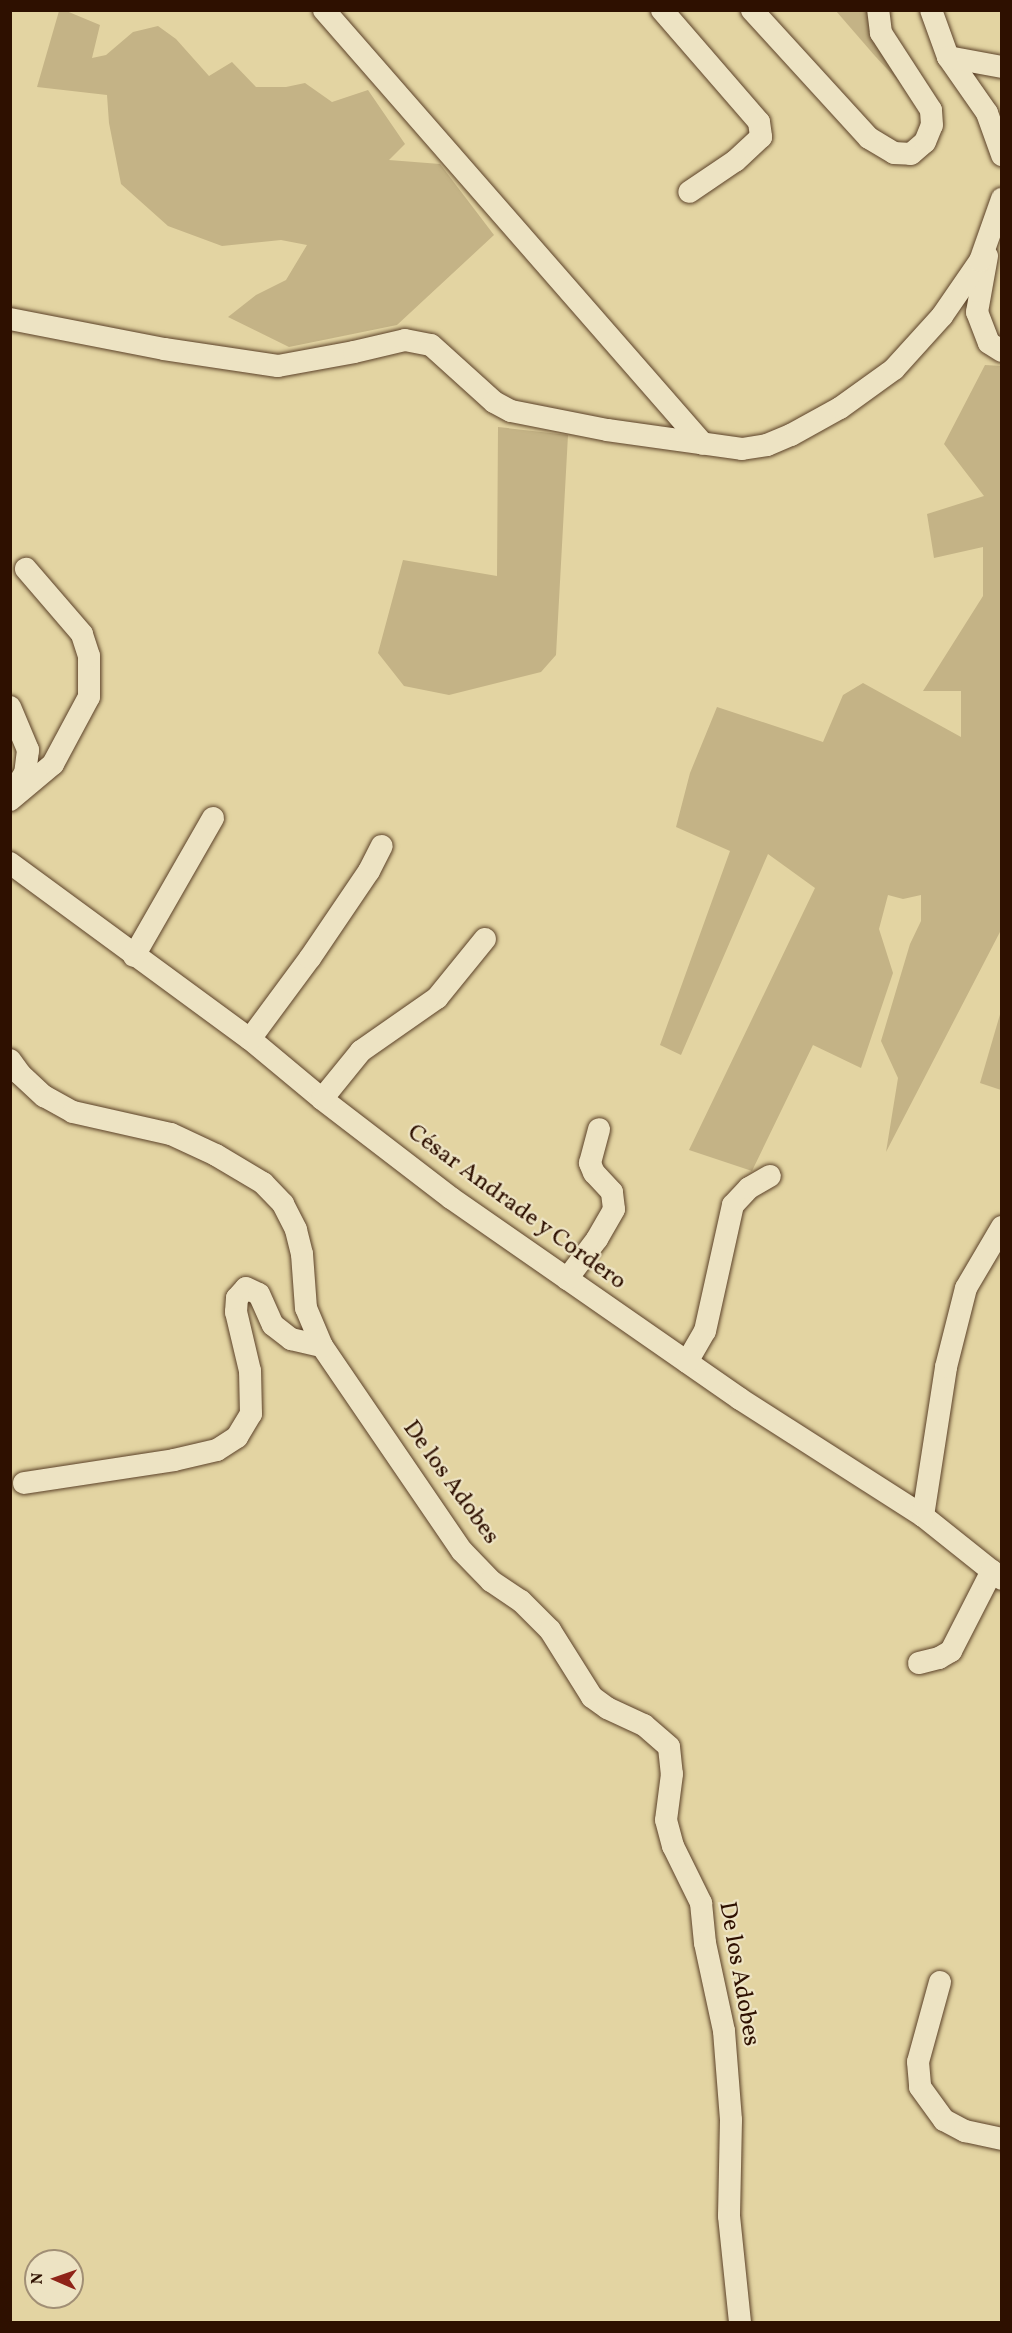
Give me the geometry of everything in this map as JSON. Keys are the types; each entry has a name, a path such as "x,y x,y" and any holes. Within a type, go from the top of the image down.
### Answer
{"street":[{"path":"324,10 703,444"},
{"path":"662,10 759,122 761,137 735,161 689,192"},
{"path":"752,10 869,138 894,153 911,154 925,142 932,125 931,110 881,33 878,10"},
{"path":"931,10 948,57 987,113 1002,155"},
{"path":"948,57 1002,67"},
{"path":"10,319 164,349 278,366 405,340 431,345 494,402 511,411 606,430 742,449 767,445 791,435 840,408 894,369 942,316 980,261 1002,199"},
{"path":"988,243 987,266 977,312 990,343 1002,351"},
{"path":"10,800 53,764 89,697 89,656 82,634 26,569"},
{"path":"10,707 28,750 25,773 10,796"},
{"path":"134,956 213,818"},
{"path":"250,1039 310,958 369,872 382,846"},
{"name":"César Andrade y Cordero","path":"10,863 250,1039 322,1100 451,1198 740,1399 923,1516 997,1575"},
{"path":"322,1100 361,1051 437,998 484,939"},
{"name":"De los Adobes","path":"10,1060 20,1074 44,1096 73,1112 171,1134 216,1155 263,1183 283,1204 296,1230 302,1254 306,1308 322,1346 462,1551 491,1581 521,1601 550,1630 592,1697 607,1708 644,1725 669,1747 672,1774 666,1820 673,1846 701,1903 705,1943 724,2031 731,2120 729,2216 740,2322"},
{"path":"567,1279 597,1239 614,1209 612,1192 594,1173 590,1163 599,1129"},
{"path":"687,1362 705,1331 733,1205 749,1188 770,1176"},
{"path":"923,1516 946,1367 966,1288 1002,1227"},
{"path":"24,1483 174,1460 217,1450 237,1437 251,1414 250,1371 237,1312 237,1298 246,1288 259,1294 273,1325 291,1339 322,1346"},
{"path":"919,1663 939,1658 951,1651 997,1575"},
{"path":"940,1982 918,2062 920,2087 944,2120 965,2131 1002,2139"}],"shaded area":[{"path":"64,10 100,25 92,58 106,55 133,32 158,26 176,39 209,76 232,62 256,87 286,87 305,83 332,102 368,90 405,144 389,160 440,164 494,235 397,325 289,347 228,317 256,295 286,280 307,245 281,240 222,246 168,226 121,184 109,123 107,95 37,87 59,11"},
{"path":"836,11 882,11 926,111 875,56"},
{"path":"985,365 1002,366 1001,930 886,1152 898,1078 881,1041 910,944 921,921 921,895 903,899 888,895 879,929 893,973 861,1068 813,1045 752,1171 689,1150 815,888 768,854 681,1055 660,1045 730,851 676,827 690,773 717,707 823,742 843,695 863,683 961,737 961,691 923,691 983,596 983,547 934,558 927,514 984,496 944,444"},
{"path":"498,427 568,435 556,655 541,672 449,695 404,686 378,653 403,560 497,576"},
{"path":"1001,1011 1001,1090 980,1083"}]}
